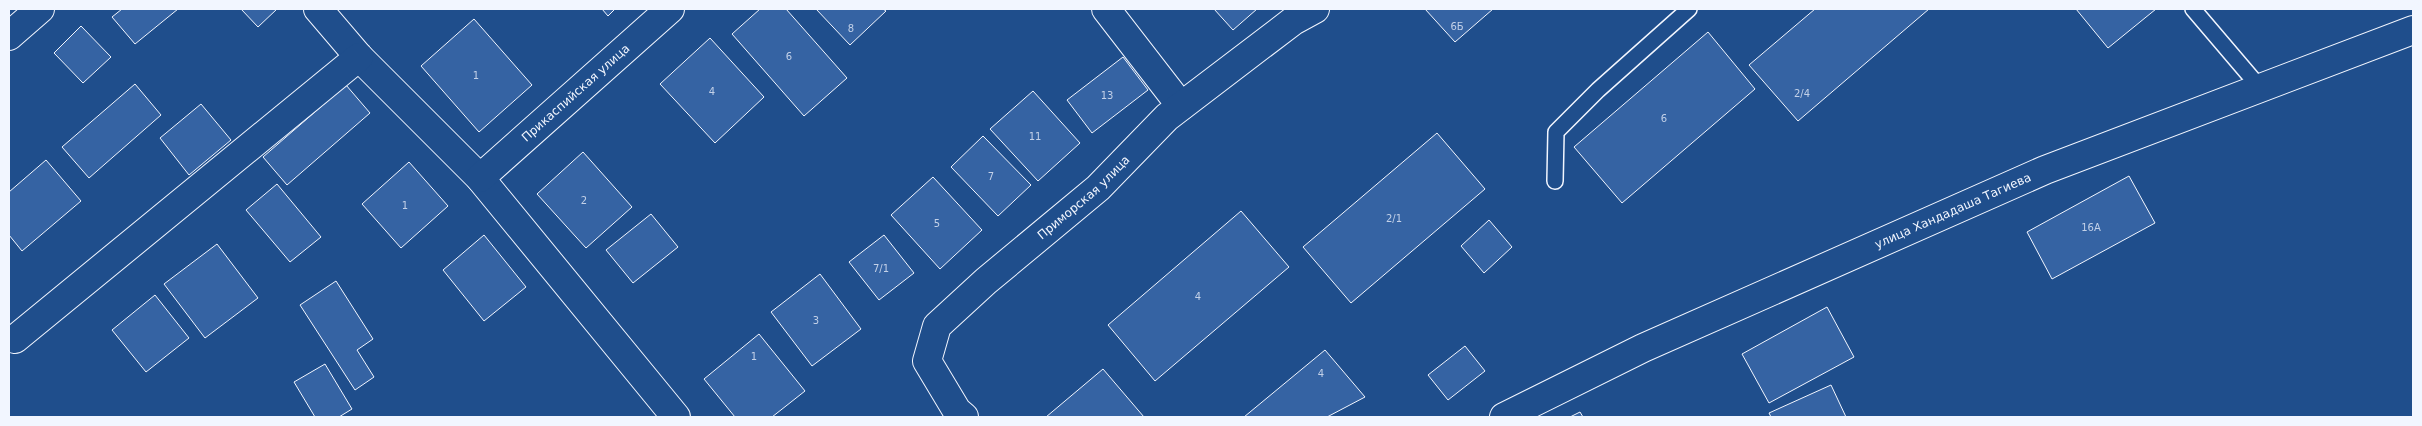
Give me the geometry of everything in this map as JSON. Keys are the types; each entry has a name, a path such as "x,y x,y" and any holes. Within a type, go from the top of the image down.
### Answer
{"street":[{"path":"9,36 40,9"},
{"path":"318,9 359,56 480,178 676,417"},
{"name":"Прикаспийская улица","path":"480,178 670,9"},
{"path":"1106,9 1181,106"},
{"name":"Приморская улица","path":"964,417 957,411 927,361 937,326 986,281 1098,188 1167,117 1293,21 1314,9"},
{"name":"улица Хандадаша Тагиева","path":"1504,417 1643,348 2036,174 2413,31"},
{"path":"15,339 359,56"},
{"name":"улица Хандадаша Тагиева","path":"1512,417 1645,352 2026,182 2261,89"}],"lane":[{"path":"1555,181 1556,132 1598,90 1689,9"},
{"path":"2193,9 2261,89"}],"building":[{"path":"122,9 178,9 135,44 112,17"},
{"path":"241,9 277,9 258,27"},
{"path":"602,9 615,9 608,16"},
{"path":"760,9 786,9 847,78 804,116 732,34"},
{"path":"816,9 883,9 886,11 850,45"},
{"path":"1214,9 1257,9 1233,30"},
{"path":"1425,9 1493,9 1455,42"},
{"path":"1815,9 1929,9 1798,121 1749,65"},
{"path":"2076,9 2156,9 2108,48"},
{"path":"474,19 532,85 479,132 421,66"},
{"path":"81,26 111,57 83,83 54,53"},
{"path":"1708,32 1755,89 1622,203 1574,147"},
{"path":"710,38 764,97 715,143 660,84"},
{"path":"1123,57 1148,90 1092,133 1067,100"},
{"path":"135,84 161,115 89,178 62,147"},
{"path":"346,85 370,113 287,185 263,157"},
{"path":"1033,91 1080,143 1038,181 990,129"},
{"path":"201,104 231,140 189,175 160,138"},
{"path":"1437,133 1485,189 1351,303 1303,247"},
{"path":"983,136 1031,185 998,216 951,167"},
{"path":"583,152 632,207 586,248 537,194"},
{"path":"46,160 81,201 22,251 9,235 9,192"},
{"path":"409,162 448,206 401,248 362,204"},
{"path":"2129,176 2155,223 2052,279 2027,232"},
{"path":"933,177 982,230 940,269 891,215"},
{"path":"277,184 321,237 290,262 246,210"},
{"path":"1241,211 1289,267 1155,381 1108,325"},
{"path":"651,214 678,247 633,283 606,250"},
{"path":"1489,220 1512,247 1484,273 1461,246"},
{"path":"484,235 526,287 484,321 443,270"},
{"path":"884,235 914,273 879,300 849,262"},
{"path":"217,244 258,298 205,338 164,284"},
{"path":"820,274 861,329 812,366 771,312"},
{"path":"336,281 373,339 357,350 374,377 355,390 300,305"},
{"path":"155,295 189,338 146,372 112,330"},
{"path":"1827,307 1854,357 1769,403 1742,354"},
{"path":"759,334 805,391 772,417 735,417 704,379"},
{"path":"1465,346 1485,371 1448,400 1428,375"},
{"path":"1325,350 1365,397 1327,417 1244,417"},
{"path":"325,364 352,409 339,417 315,417 294,382"},
{"path":"1103,369 1144,417 1046,417"},
{"path":"1831,385 1846,417 1771,417 1769,413"},
{"path":"1580,412 1583,417 1570,417"}]}
